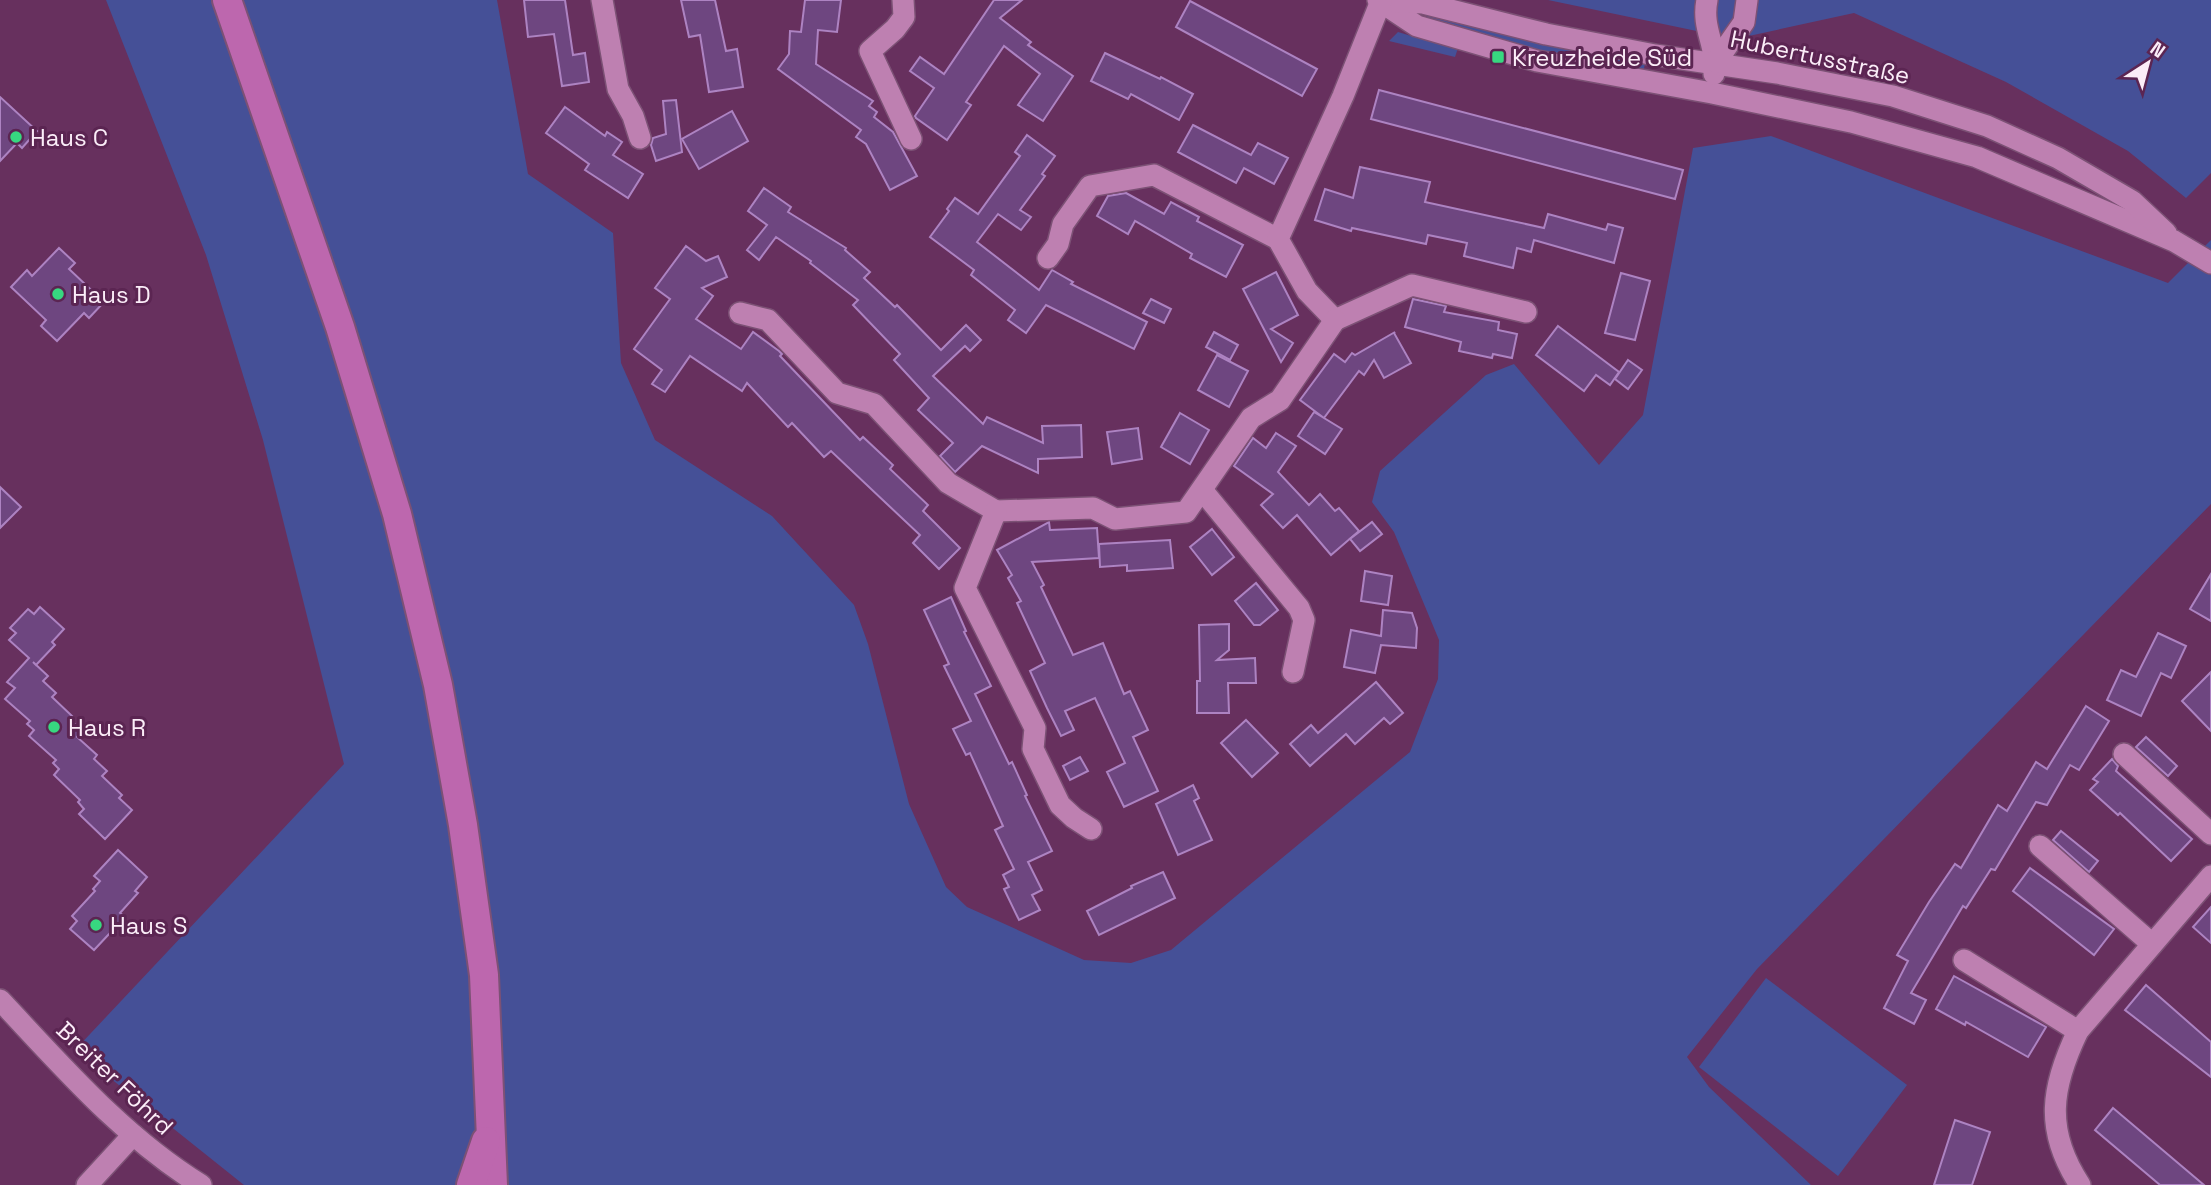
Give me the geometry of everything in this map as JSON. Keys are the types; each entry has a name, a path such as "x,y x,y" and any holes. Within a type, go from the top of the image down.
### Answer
{"main road":[{"path":"227,0 340,327 397,514 435,672 463,825 484,975 493,1185"},
{"path":"471,1185 491,1129"}],"street":[{"path":"602,0 618,89 633,116 640,138"},
{"path":"903,0 904,17 895,29 870,51 911,139"},
{"path":"1707,0 1704,15 1716,62 1712,93"},
{"path":"1716,62 1744,22 1747,0"},
{"path":"1278,239 1366,40 1379,1"},
{"name":"Hubertusstraße","path":"1379,1 1423,4 1546,34 1655,55 1716,62 1893,96 1987,126 2058,158 2132,201 2174,241"},
{"name":"Hubertusstraße","path":"1379,1 1417,26 1537,61 1850,122 1976,157 2174,241 2211,263"},
{"path":"1048,258 1058,244 1063,224 1090,186 1154,175 1278,239 1307,291 1335,320"},
{"path":"740,313 768,320 837,393 874,404 948,483 996,511 1093,508 1115,519 1186,512 1251,418 1280,400 1335,320 1412,285 1525,312"},
{"path":"1202,490 1299,608 1304,620 1293,672"},
{"path":"996,511 965,588 1035,728 1033,749 1059,805 1091,829"},
{"path":"2124,754 2211,834"},
{"path":"2040,846 2152,944"},
{"path":"2080,1185 2072,1173 2057,1133 2054,1099 2060,1071 2078,1031 2211,876"},
{"path":"1964,960 2078,1031"},
{"name":"Breiter Föhrd","path":"0,1000 59,1063 133,1135 176,1170 201,1185"},
{"path":"87,1185 133,1135"}],"shaded area":[{"path":"106,0 497,0 528,174 613,233 621,363 655,440 772,516 854,605 868,644 909,804 946,887 967,907 1084,960 1131,963 1171,950 1410,752 1438,679 1439,640 1394,532 1372,502 1380,471 1486,375 1514,364 1599,465 1643,415 1693,148 1771,136 2168,283 2211,240 2211,504 1757,969 1687,1057 1709,1087 1811,1185 244,1185 75,1050 344,764 263,440 206,255"},
{"path":"1548,0 2211,0 2211,173 2186,198 2128,151 2006,82 1854,13 1735,39"},
{"path":"1427,15 1646,59 1643,73 1425,24"},
{"path":"1398,32 1418,38 1422,34 1458,48 1455,57 1389,41"},
{"path":"1766,978 1907,1085 1838,1176 1699,1067"}],"building":[{"path":"524,0 565,0 573,55 585,53 589,82 562,86 554,34 528,37"},
{"path":"681,0 715,0 726,51 737,49 743,87 709,92 700,35 689,37"},
{"path":"805,0 841,0 837,32 818,30 816,64 873,101 869,106 877,112 874,117 893,132 917,176 890,190 866,144 856,137 861,130 778,69 789,54 790,31 801,32"},
{"path":"994,0 1022,0 1000,18 1031,42 1028,45 1073,76 1043,121 1018,105 1040,74 1004,46 966,102 971,105 947,140 916,118 934,88 910,71 920,57 944,74"},
{"path":"1190,1 1317,69 1302,96 1176,27"},
{"path":"1105,53 1193,94 1179,120 1131,94 1128,99 1091,81"},
{"path":"1379,90 1683,170 1675,199 1371,119"},
{"name":"Haus C","path":"0,97 37,131 22,148 17,143 0,161"},
{"path":"676,100 682,152 656,161 651,145 653,138 666,134 663,101"},
{"path":"565,107 605,136 607,132 622,142 613,155 643,174 628,198 585,170 589,164 546,133"},
{"path":"732,111 748,141 699,169 682,139"},
{"path":"1193,125 1251,155 1258,143 1288,158 1274,184 1244,168 1236,183 1178,152"},
{"path":"1027,135 1055,156 1042,174 1045,176 1020,210 1031,217 1021,230 998,214 977,242 1039,290 1052,270 1073,282 1071,284 1147,322 1134,349 1046,305 1026,333 1008,320 1015,310 971,275 974,270 930,237 955,198 978,214 1020,156 1015,152"},
{"path":"1360,167 1430,182 1425,202 1544,228 1548,214 1606,230 1608,224 1623,228 1614,263 1534,240 1531,252 1517,248 1513,268 1464,256 1467,243 1428,235 1426,244 1352,228 1351,231 1315,220 1325,189 1353,198"},
{"path":"764,188 791,207 788,212 846,248 845,250 870,272 864,278 895,307 897,305 941,350 966,325 981,340 970,351 965,346 933,376 983,424 987,417 1043,443 1042,426 1081,425 1082,457 1038,459 1038,473 982,446 955,472 940,456 953,443 918,410 929,398 894,360 900,354 853,305 858,300 810,263 811,261 776,237 759,260 747,250 767,225 748,211"},
{"path":"1126,193 1164,214 1171,202 1199,217 1197,221 1243,245 1226,277 1190,258 1192,254 1135,221 1128,234 1097,216 1108,196"},
{"path":"686,246 706,261 718,256 727,277 702,288 713,296 696,319 741,349 753,332 779,351 782,354 780,356 860,440 863,437 893,465 890,469 928,505 923,511 960,548 939,569 913,543 920,535 831,451 824,457 792,423 788,427 747,383 742,391 690,356 665,392 652,384 662,370 634,349 670,299 655,288"},
{"name":"Haus D","path":"59,248 75,263 69,269 104,302 89,318 84,313 57,341 41,326 46,320 11,287 27,270 32,276"},
{"path":"1276,272 1298,315 1271,329 1293,343 1281,362 1243,289"},
{"path":"1621,273 1650,281 1635,340 1605,333"},
{"path":"1151,299 1171,309 1164,323 1143,313"},
{"path":"1413,299 1446,306 1444,312 1499,322 1498,330 1517,334 1512,358 1493,354 1492,358 1459,351 1461,342 1405,327"},
{"path":"1558,326 1619,372 1610,385 1596,375 1584,391 1536,355"},
{"path":"1214,332 1238,345 1230,360 1206,347"},
{"path":"1395,332 1411,363 1384,378 1374,360 1364,375 1359,371 1324,418 1300,400 1334,354 1345,362 1352,353 1355,355"},
{"path":"1217,355 1248,371 1229,407 1198,390"},
{"path":"1628,360 1642,370 1628,389 1615,379"},
{"path":"1314,412 1342,429 1325,454 1298,436"},
{"path":"1180,413 1209,430 1190,464 1161,447"},
{"path":"1138,428 1142,459 1112,464 1107,432"},
{"path":"1276,433 1296,446 1278,472 1309,505 1320,494 1335,511 1339,508 1359,531 1331,555 1297,515 1283,528 1261,505 1273,494 1234,466 1253,438 1266,448"},
{"path":"0,487 21,507 0,528"},
{"path":"1049,522 1050,530 1097,528 1099,558 1032,562 1073,655 1103,643 1124,694 1130,691 1148,730 1133,737 1158,791 1124,807 1107,772 1125,763 1095,698 1065,711 1074,730 1061,736 1047,708 1030,671 1045,663 1017,603 1021,601 1008,578 1012,575 997,550"},
{"path":"1372,522 1382,534 1360,551 1350,539"},
{"path":"1212,529 1234,557 1212,575 1190,547"},
{"path":"1170,540 1173,568 1127,571 1127,565 1100,567 1099,544"},
{"path":"1365,571 1392,576 1388,605 1361,601"},
{"path":"2211,574 2211,621 2190,609"},
{"path":"1256,583 1278,610 1260,625 1254,625 1235,601"},
{"path":"951,597 966,631 964,632 991,686 975,694 1009,764 1012,762 1052,851 1028,862 1042,890 1032,895 1040,910 1019,920 1004,889 1009,887 1003,875 1014,869 995,830 1003,826 970,753 966,755 953,729 971,721 944,666 949,664 924,610"},
{"path":"40,607 64,629 52,642 55,645 36,665 48,676 43,681 56,693 52,697 72,716 69,719 82,731 77,737 97,755 94,759 107,771 102,776 122,795 119,798 132,810 105,839 79,814 84,809 78,802 80,800 54,775 59,769 53,763 56,760 29,736 34,730 27,724 30,721 5,699 15,688 7,682 29,658 9,640 16,633 10,628 28,609 34,614"},
{"path":"1383,610 1412,613 1417,628 1416,648 1381,645 1375,673 1344,667 1351,630 1381,636"},
{"path":"1229,624 1229,650 1217,660 1255,658 1256,683 1228,683 1229,713 1197,713 1197,681 1200,681 1199,625"},
{"path":"2158,633 2186,646 2171,678 2161,673 2141,716 2107,700 2121,670 2136,677"},
{"path":"2211,672 2211,731 2182,701"},
{"path":"1376,682 1403,713 1390,724 1384,718 1355,744 1346,734 1310,766 1290,744 1311,725 1318,733"},
{"path":"2086,706 2109,721 2079,770 2070,765 2047,805 2036,802 1995,870 1991,869 1966,908 1963,906 1911,993 1926,1000 1914,1024 1884,1008 1908,961 1897,955 1929,902 1955,864 1961,868 1998,805 2007,811 2036,762 2047,769"},
{"path":"1246,720 1278,753 1252,777 1221,743"},
{"path":"2146,737 2177,766 2168,776 2136,747"},
{"path":"1080,757 1088,771 1070,780 1063,766"},
{"path":"2112,759 2118,766 2116,771 2192,839 2171,861 2120,813 2118,815 2090,790 2098,782 2093,779"},
{"path":"1193,785 1199,798 1194,801 1212,840 1178,855 1156,804"},
{"path":"2061,831 2098,861 2089,872 2053,840"},
{"path":"118,850 147,877 135,891 138,893 120,913 125,917 94,950 70,929 77,921 72,916 95,891 93,889 100,881 94,876"},
{"path":"2030,868 2114,929 2094,955 2013,891"},
{"path":"1163,872 1175,898 1099,935 1087,911 1132,888 1131,886"},
{"path":"2211,907 2211,943 2193,927"},
{"path":"1954,976 2046,1027 2028,1057 1966,1022 1965,1025 1936,1009"},
{"path":"2146,985 2211,1042 2211,1077 2125,1010"},
{"path":"2113,1108 2204,1185 2160,1185 2095,1130"},
{"path":"1955,1120 1990,1132 1972,1185 1934,1185"}],"place":[{"name":"Kreuzheide Süd","path":"1498,57"},
{"name":"Haus C","path":"16,137"},
{"name":"Haus D","path":"58,294"},
{"name":"Haus R","path":"54,727"},
{"name":"Haus S","path":"96,925"}]}
